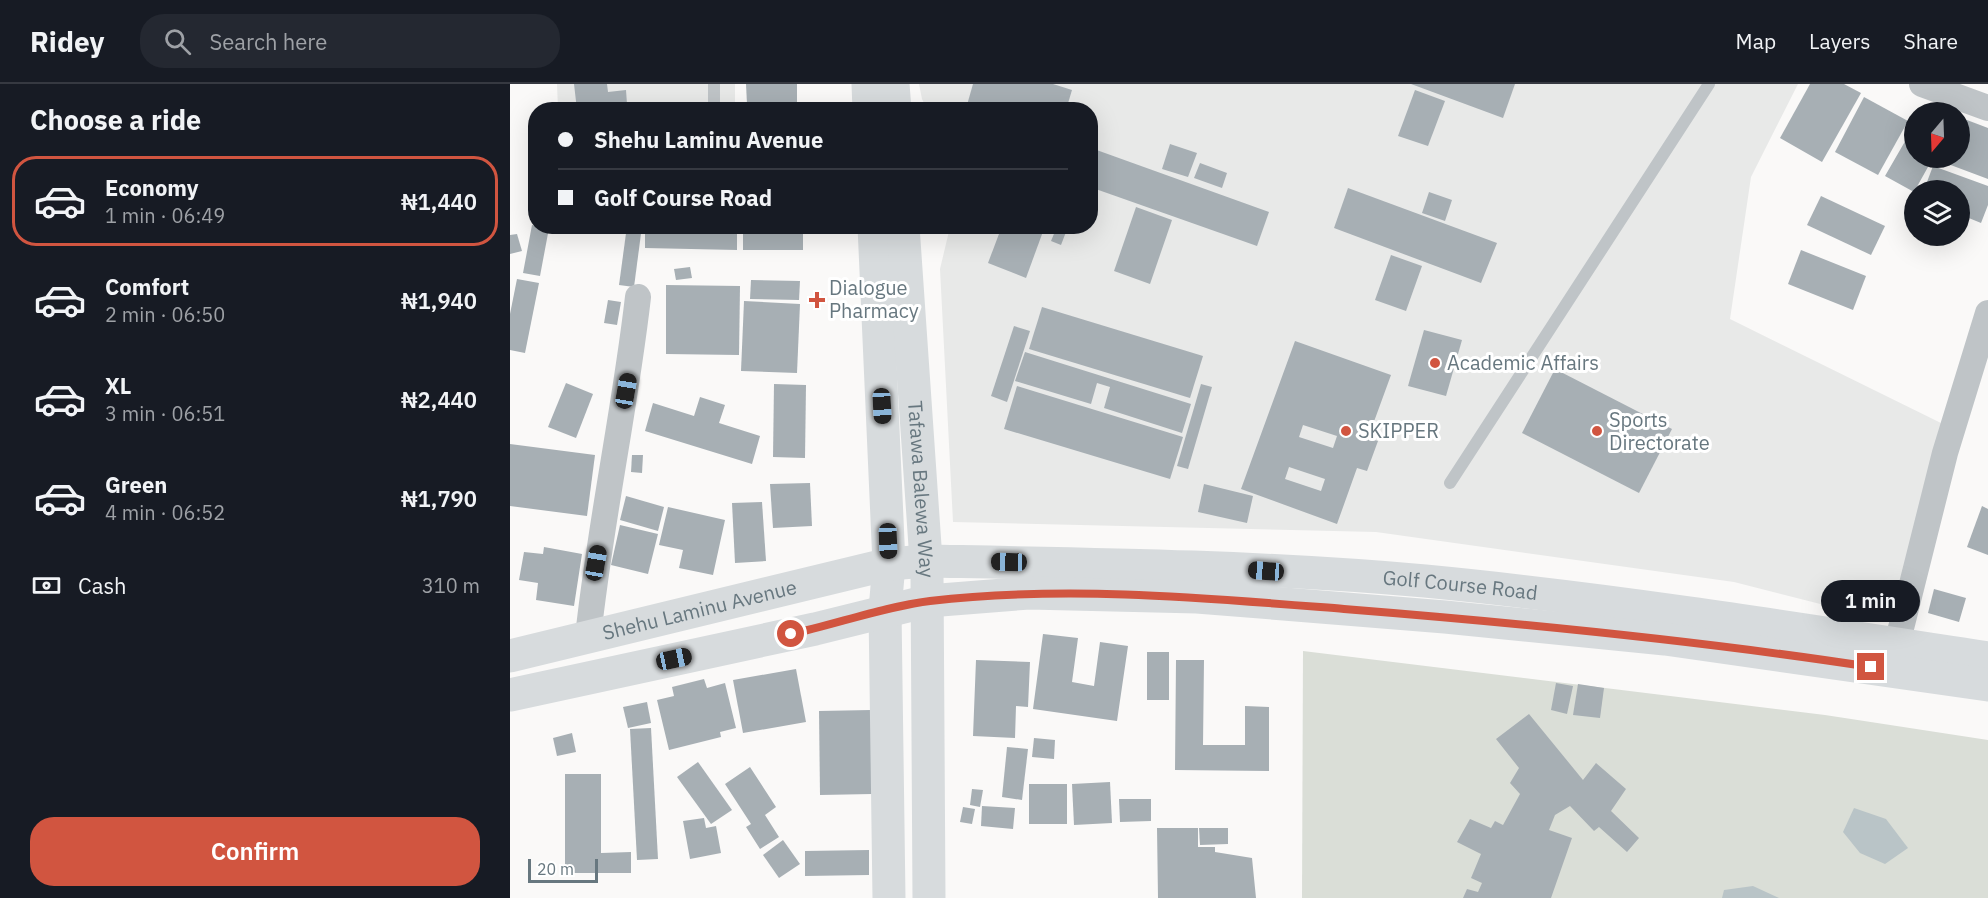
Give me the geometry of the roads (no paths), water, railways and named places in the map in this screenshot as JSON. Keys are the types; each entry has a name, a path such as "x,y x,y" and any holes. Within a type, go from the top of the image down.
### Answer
{"street":[{"path":"867,84 868,102"},
{"path":"893,84 894,102"},
{"path":"1922,84 1988,108"},
{"name":"Tafawa Balewa Way","path":"874,234 889,564 885,610 889,898"},
{"name":"Tafawa Balewa Way","path":"904,234 928,601 929,898"},
{"path":"588,637 596,563 630,369 638,297"},
{"path":"1897,644 1945,453 1988,313"},
{"name":"Golf Course Road","path":"889,564 926,561 1198,566 1424,581 1988,685"},
{"name":"Shehu Laminu Avenue","path":"510,656 889,564"},
{"name":"Golf Course Road","path":"885,610 928,601 1029,593 1197,597 1446,617 1666,624 1897,644 1988,658"},
{"name":"Shehu Laminu Avenue","path":"510,695 815,629 885,610"}],"lane":[{"path":"714,84 714,102"},
{"path":"1450,483 1709,84"}],"place":[{"name":"Dialogue Pharmacy","path":"817,300"},
{"name":"Academic Affairs","path":"1435,363"},
{"name":"SKIPPER","path":"1346,431"},
{"name":"Sports Directorate","path":"1597,431"}]}
